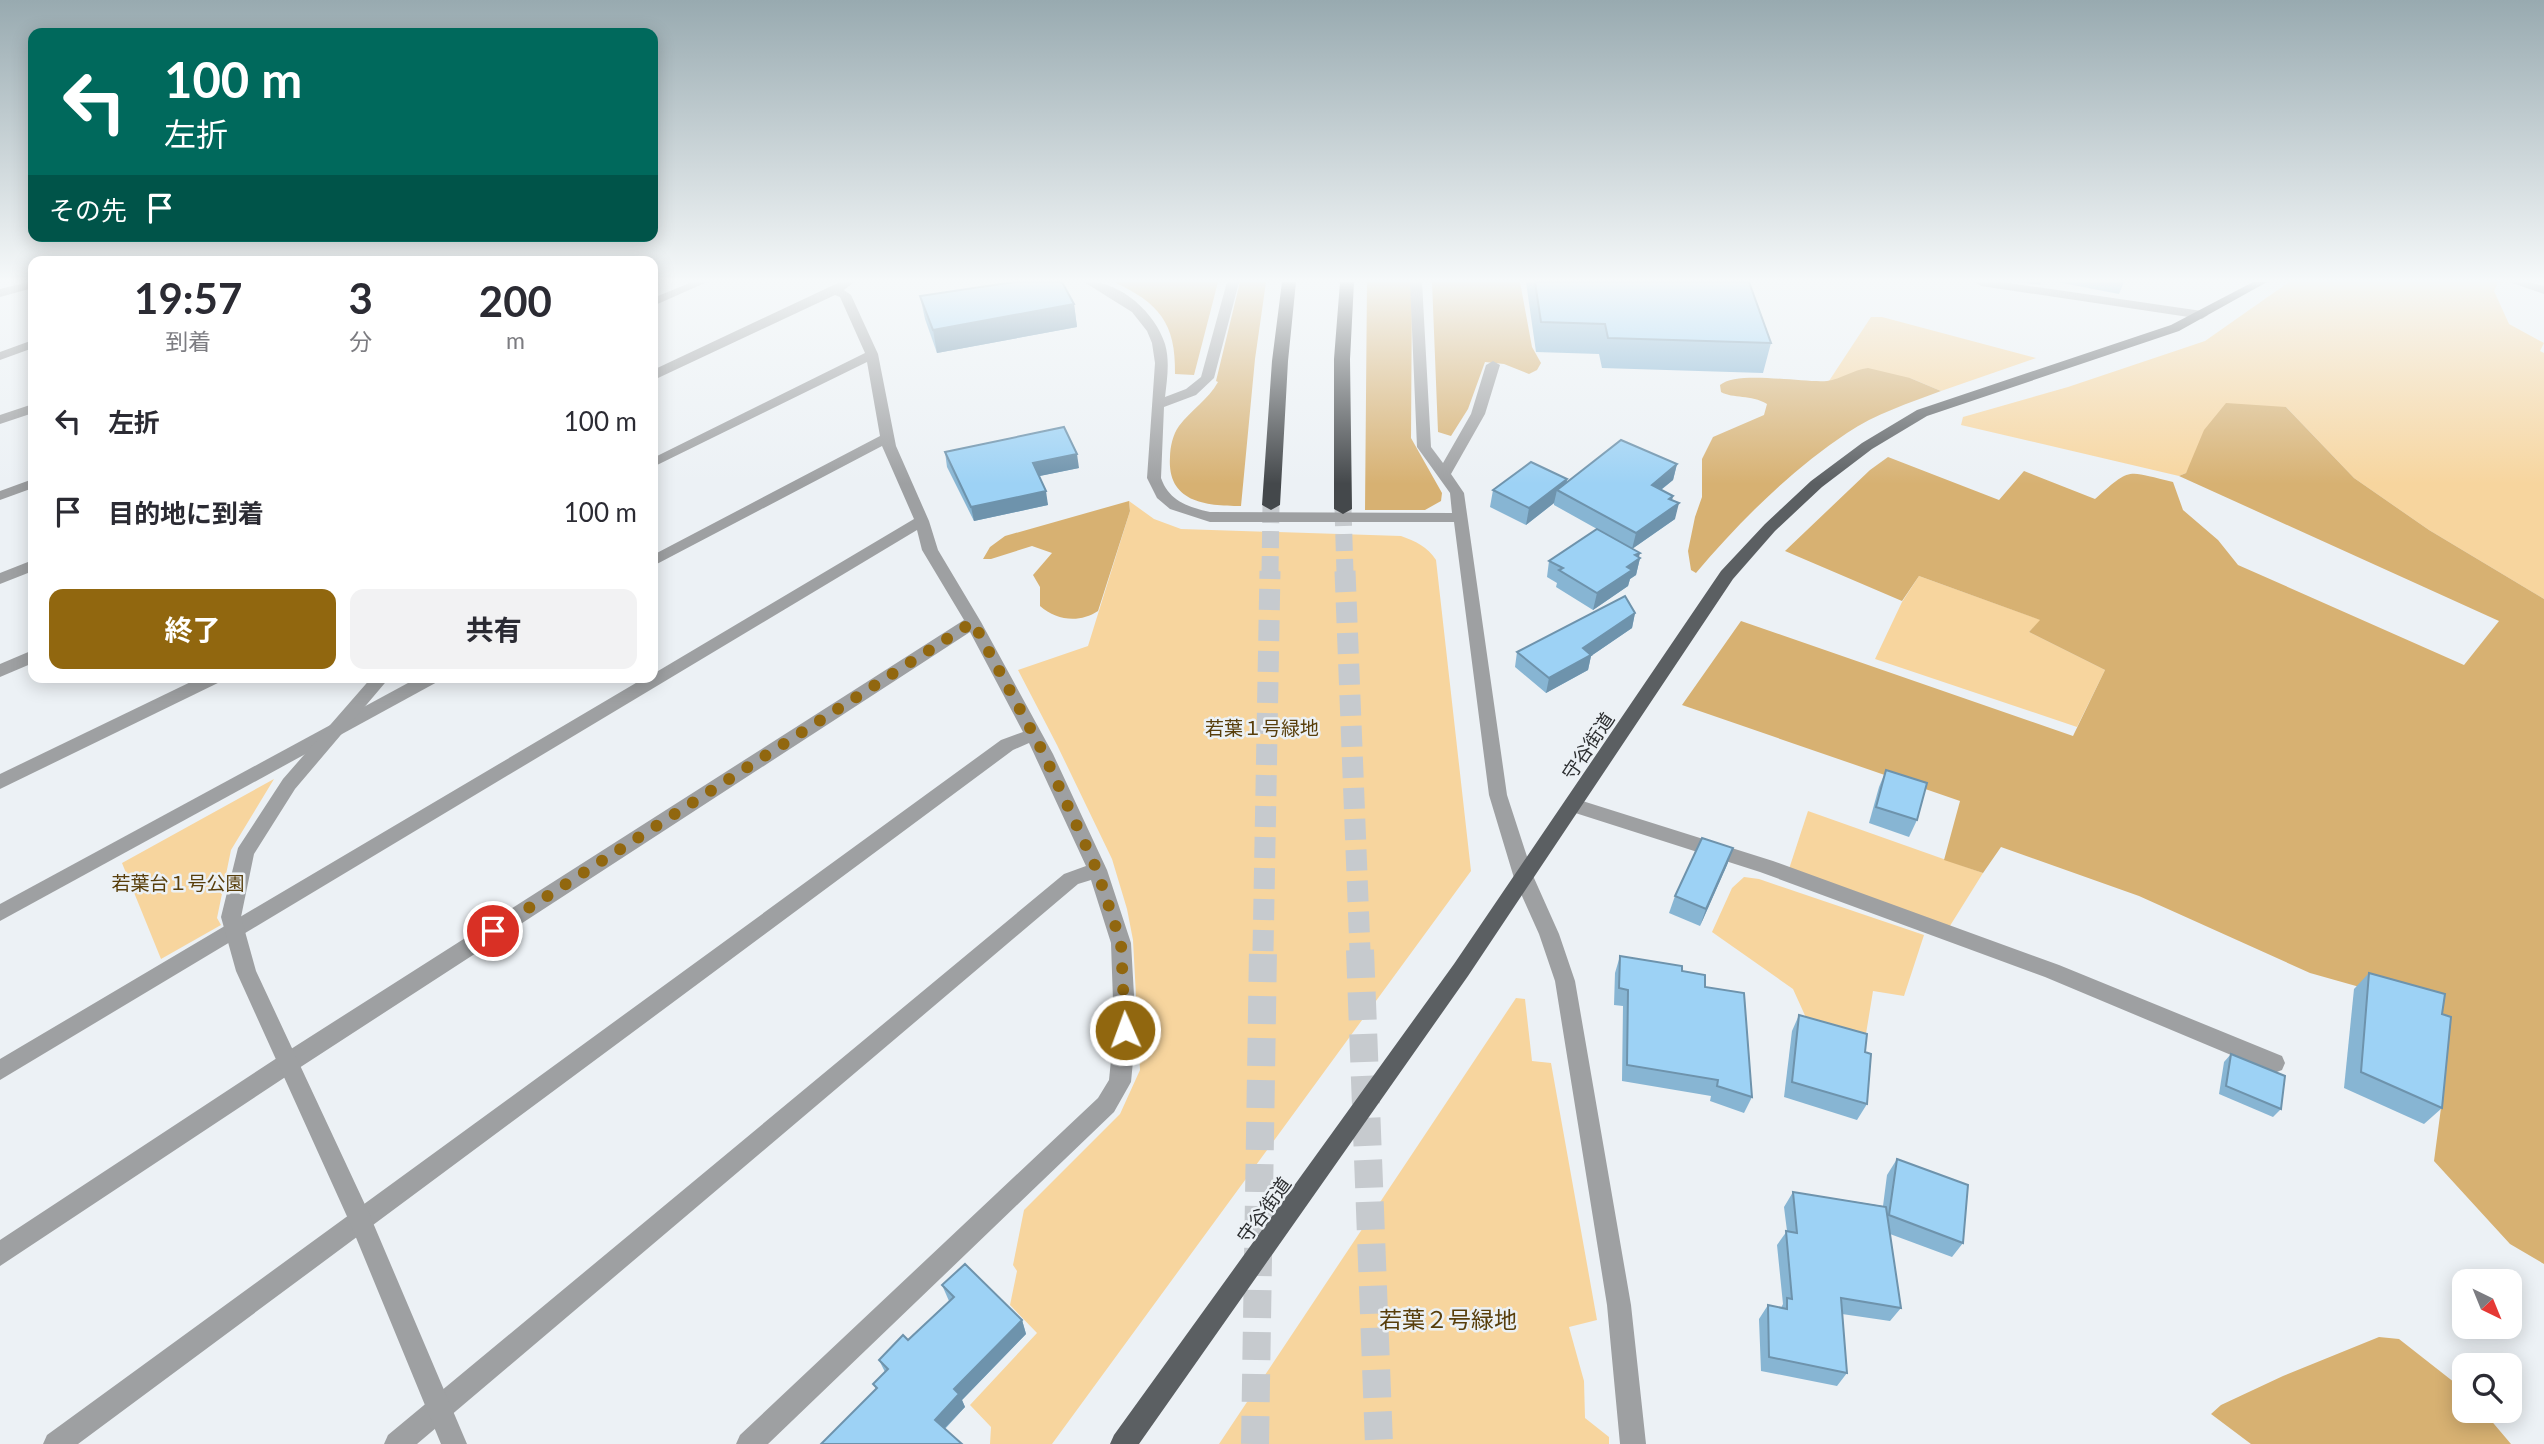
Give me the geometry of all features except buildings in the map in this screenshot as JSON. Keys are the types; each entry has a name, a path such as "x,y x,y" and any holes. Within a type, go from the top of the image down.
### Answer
{"highway":[{"path":"1271,506 1281,349"},
{"path":"1343,349 1343,509"}],"main road":[{"name":"守谷街道","path":"1123,1444 1524,878 1727,575 1757,539 1807,491 1886,432 1922,413 2114,349"}],"street":[{"path":"0,356 18,349"},
{"path":"658,373 707,349"},
{"path":"749,1444 1105,1105 1120,1082 1125,1030 1121,943 1097,870 1034,735 973,622 930,550 922,521 888,437 870,349"},
{"path":"1159,349 1154,478 1156,489 1172,505 1210,517 1460,518"},
{"path":"1157,405 1191,392 1207,379 1215,349"},
{"path":"1419,349 1423,447 1457,493 1498,794 1524,878 1549,934 1565,981 1619,1305 1633,1444"},
{"path":"658,461 872,354"},
{"path":"1444,474 1478,414 1493,365"},
{"path":"0,420 28,410"},
{"path":"658,558 888,437"},
{"path":"0,496 28,485"},
{"path":"658,678 922,521"},
{"path":"0,579 28,567"},
{"path":"0,1254 288,1063 973,622"},
{"path":"0,671 28,658"},
{"path":"0,782 204,683"},
{"path":"377,683 289,784 245,853 231,917 246,971 360,1219 454,1444"},
{"path":"0,913 422,683"},
{"path":"0,1070 650,683"},
{"path":"56,1444 1007,745 1034,735"},
{"path":"1573,805 1766,866 2052,971 2274,1063"},
{"path":"397,1444 1071,879 1097,870"}],"green space":[{"path":"1850,349 2004,349 2036,358 1941,391 1910,378 1829,381"},
{"path":"2180,349 2541,349 2544,353 2544,599 2429,530 2354,478 2286,407 2195,456 2186,473 2179,476 1961,425 1963,417 2068,387"},
{"name":"若葉１号緑地","path":"1129,501 1154,519 1181,529 1401,536 1429,551 1436,560 1471,871 1052,1444 990,1444 991,1427 970,1405 1037,1333 1010,1305 1017,1271 1013,1265 1024,1210 1120,1114 1140,1070 1133,940 1112,859 1018,670 1088,646 1130,511"},
{"path":"1919,576 2041,620 2029,632 2105,670 2077,727 1875,659 1902,602"},
{"name":"若葉台１号公園","path":"274,779 231,850 217,918 221,925 161,959 122,863"},
{"path":"1808,811 1983,873 1948,929 1789,869"},
{"path":"1744,877 1759,879 1924,935 1904,996 1873,991 1864,1046 1813,1033 1793,989 1712,932 1732,888"},
{"name":"若葉２号緑地","path":"1516,998 1525,999 1532,1061 1551,1063 1597,1320 1569,1327 1584,1381 1585,1418 1609,1437 1609,1444 1219,1444"}],"shaded area":[{"path":"1174,349 1201,349 1194,375 1175,374"},
{"path":"1224,349 1256,349 1241,506 1214,505 1191,498 1175,484 1171,472 1171,449 1179,426 1209,394 1218,382 1216,381"},
{"path":"1366,349 1412,349 1411,438 1442,493 1441,501 1425,510 1365,510"},
{"path":"1435,349 1533,349 1541,363 1537,370 1529,374 1504,364 1485,362 1468,409 1451,436 1438,432"},
{"path":"1868,368 1910,378 1941,391 1869,420 1826,448 1767,498 1696,573 1691,570 1688,551 1702,497 1702,459 1713,437 1764,415 1767,404 1721,392 1720,385 1740,378 1827,381"},
{"path":"2226,403 2286,407 2354,478 2429,530 2544,599 2544,1264 2510,1244 2434,1161 2444,1085 2434,1008 2310,973 2139,896 2001,847 1983,873 1944,860 1960,801 1682,705 1741,621 2073,736 2105,670 2029,632 2040,620 1919,576 1902,601 1785,551 1870,470 1888,457 1999,500 2024,471 2095,499 2116,481 2130,474 2173,482 2183,510 2218,540 2238,565 2464,665 2499,621 2179,476 2186,473 2204,430"},
{"path":"1129,501 1130,511 1098,611 1091,615 1069,619 1054,615 1040,606 1040,587 1033,575 1052,553 1032,546 983,559 990,547 1005,536"},
{"path":"2379,1337 2399,1339 2452,1381 2452,1423 2493,1423 2511,1444 2251,1444 2211,1414 2221,1405 2283,1376"}],"tunnel":[{"path":"1270,573 1271,505"},
{"path":"1343,509 1345,573"},
{"path":"1263,951 1270,571"},
{"path":"1345,571 1360,951"},
{"path":"1255,1444 1263,950"},
{"path":"1360,950 1379,1444"}],"route":[{"path":"493,931 973,622 1044,754 1097,870 1121,943 1125,1030"}]}
